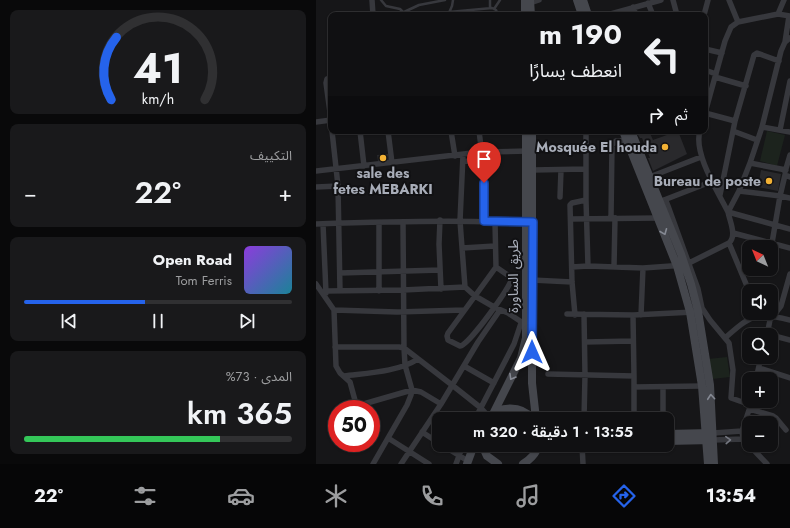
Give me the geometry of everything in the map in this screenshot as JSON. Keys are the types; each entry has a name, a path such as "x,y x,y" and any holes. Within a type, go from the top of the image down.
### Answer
{"main road":[{"path":"576,0 581,12"},
{"path":"583,0 587,12"},
{"path":"527,12 529,1"},
{"name":"طريق الساورة","path":"493,412 521,358 526,338 524,324 533,170 526,134"},
{"name":"طريق الساورة","path":"532,134 529,151 532,280 532,383 534,412"},
{"path":"631,137 646,178 658,218 683,265"},
{"path":"646,178 661,200 683,265 710,385 710,437 708,464"},
{"path":"694,312 702,386 714,464"},
{"path":"497,412 509,408 526,412"},
{"path":"674,434 710,437"},
{"path":"674,440 710,437"},
{"path":"468,463 472,452"},
{"path":"485,452 487,456 498,464"},
{"path":"523,464 531,459 536,452"},
{"path":"536,464 538,452"}],"street":[{"path":"372,0 373,12"},
{"path":"529,1 539,0"},
{"path":"617,12 661,0"},
{"path":"675,0 677,12"},
{"path":"705,12 708,0"},
{"path":"729,0 738,22"},
{"path":"778,14 784,0"},
{"path":"648,3 652,12"},
{"path":"633,7 635,12"},
{"path":"708,102 728,32 731,27 738,22 778,14 790,16 785,42 762,127 750,163 728,212"},
{"path":"785,42 790,38"},
{"path":"708,49 722,54"},
{"path":"720,195 735,121 755,54 757,53 779,60"},
{"path":"708,71 746,86"},
{"path":"328,79 326,83 328,98"},
{"path":"780,130 789,92 790,81"},
{"path":"708,85 712,87"},
{"path":"708,114 735,121"},
{"path":"316,122 328,120"},
{"path":"762,127 790,132"},
{"path":"733,131 757,140"},
{"path":"332,134 338,186 340,291"},
{"path":"360,134 364,166"},
{"path":"388,134 392,163"},
{"path":"451,134 455,156"},
{"path":"479,134 483,162 484,221"},
{"path":"586,134 586,219 588,266"},
{"path":"572,267 588,266 643,268 683,265 729,243 732,240 733,233 728,212 701,156 698,134"},
{"path":"614,267 612,146 616,141 631,137"},
{"path":"463,158 482,152 529,151"},
{"path":"773,240 780,196 787,174 790,155"},
{"path":"316,171 455,156 483,162"},
{"path":"646,178 701,156"},
{"path":"463,158 460,220 465,287 475,296 497,309 508,313 524,324 479,412"},
{"path":"750,163 787,174"},
{"path":"533,170 586,169"},
{"path":"560,197 561,170"},
{"path":"661,200 713,181"},
{"path":"316,188 338,186"},
{"path":"739,190 790,198"},
{"path":"575,315 572,282 571,204 586,200"},
{"path":"728,212 790,230"},
{"path":"571,219 658,218"},
{"path":"316,224 403,223 440,220 530,222"},
{"path":"440,220 441,289"},
{"path":"495,222 496,267 448,332 448,340 460,346 466,343 497,309"},
{"path":"379,223 379,291"},
{"path":"373,464 407,405 412,390 405,365 404,348 403,223"},
{"path":"323,224 326,300"},
{"path":"733,233 760,240"},
{"path":"729,243 746,284"},
{"path":"778,245 790,248"},
{"path":"462,248 496,246"},
{"path":"683,265 705,313 729,343 733,363 731,398 742,402"},
{"path":"401,464 441,404 464,366 497,309 512,279 496,267"},
{"path":"641,315 643,268"},
{"path":"340,273 440,270"},
{"path":"778,310 788,291 790,274"},
{"path":"532,280 572,282"},
{"path":"316,284 334,310 336,368 350,382 357,405 412,390 421,392 441,404"},
{"path":"326,291 379,291 465,287"},
{"path":"334,310 403,312 464,310"},
{"path":"567,314 641,315 694,312"},
{"path":"584,314 584,412"},
{"path":"633,315 634,412"},
{"path":"778,317 790,320"},
{"path":"725,338 748,320"},
{"path":"778,337 790,340"},
{"path":"585,342 633,342"},
{"path":"335,347 404,348 485,412"},
{"path":"344,376 379,372 412,363 418,359"},
{"path":"757,372 759,364"},
{"path":"464,366 494,383"},
{"path":"758,368 790,378"},
{"path":"548,374 634,376"},
{"path":"634,387 702,386"},
{"path":"663,412 664,387"},
{"path":"757,408 776,418 786,430"},
{"path":"422,432 432,438"},
{"path":"710,437 742,432"},
{"path":"710,437 742,439"},
{"path":"388,438 428,464"},
{"path":"453,452 468,463"},
{"path":"456,464 461,452"},
{"path":"582,452 583,464"},
{"path":"756,452 768,464"}],"lane":[{"path":"381,0 386,6 398,8 404,12"},
{"path":"407,12 419,5 446,0"},
{"path":"450,12 452,0"},
{"path":"490,0 490,7"},
{"path":"494,9 500,0"},
{"path":"460,12 496,5"},
{"path":"490,7 496,12"}],"shaded area":[{"path":"767,131 785,135 777,166 760,161"},
{"path":"727,357 730,377 712,379 708,359"}],"building":[{"name":"Mosquée El houda","path":"650,134 653,140 670,134 679,134 687,154 653,171 648,158 650,158 642,138 638,135"},
{"name":"sale des fetes MEBARKI","path":"388,154 389,161 378,161 377,155"},
{"name":"Bureau de poste","path":"761,170 781,174 778,191 758,187"}],"place":[{"name":"Mosquée El houda","path":"665,147"},
{"name":"sale des fetes MEBARKI","path":"383,158"},
{"name":"Bureau de poste","path":"769,181"}],"route":[{"path":"484,183 484,221 533,222 532,352"}]}
